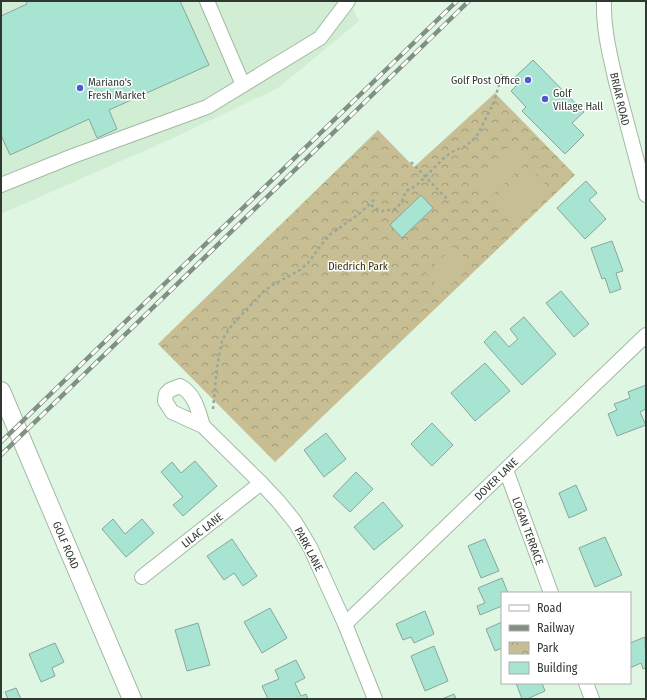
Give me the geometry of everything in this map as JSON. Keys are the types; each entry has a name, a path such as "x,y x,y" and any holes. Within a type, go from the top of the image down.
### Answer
{"main road":[{"name":"GOLF ROAD","path":"1,391 132,699"}],"street":[{"path":"207,1 243,85"},
{"path":"1,185 73,156 207,108 320,38 348,1"},
{"name":"BRIAR ROAD","path":"604,1 603,16 606,41 628,131 646,195"},
{"name":"DOVER LANE","path":"345,624 646,335"},
{"name":"PARK LANE","path":"207,430 261,483 295,522 310,547 345,624 375,699"},
{"name":"LOGAN TERRACE","path":"506,470 551,592"},
{"name":"LILAC LANE","path":"142,577 261,483"},
{"path":"586,684 592,699"}],"path":[{"path":"371,205 382,211 394,208 401,203 406,191 416,186 445,157 454,150 464,146 478,134 494,102 502,74"},
{"path":"411,162 449,201"},
{"path":"207,430 222,340 232,325 252,303 271,286 300,270 308,263 328,236 371,205 376,198"}],"shaded area":[{"path":"1,1 349,1 359,21 278,88 171,139 1,214"}],"green space":[{"name":"Diedrich Park","path":"495,93 575,175 275,462 158,344 378,130 414,167"},
{"path":"510,146 526,163 489,198 473,181"},
{"path":"531,169 548,187 510,222 494,204"},
{"path":"454,246 472,265 444,292 426,273"}],"building":[{"name":"Mariano's Fresh Market","path":"26,1 180,1 209,65 109,110 117,129 97,138 89,119 10,155 1,135 1,16 27,4"},
{"name":"Golf Village Hall","path":"533,60 584,112 572,123 584,135 565,154 522,111 526,107 511,91 518,84 513,79"},
{"path":"586,181 597,193 589,200 606,219 585,239 557,208"},
{"path":"421,195 433,208 402,238 390,225"},
{"path":"612,241 623,271 616,273 621,289 610,293 605,278 602,279 591,248"},
{"path":"561,291 589,324 574,337 546,303"},
{"path":"524,317 556,354 522,385 484,342 495,331 509,347 518,339 510,329"},
{"path":"485,363 510,391 475,421 451,393"},
{"path":"646,385 646,409 640,412 646,425 617,436 608,414 617,410 614,404 630,398 628,392"},
{"path":"432,423 453,445 432,466 411,444"},
{"path":"326,433 346,459 324,477 304,450"},
{"path":"195,461 217,486 183,516 173,505 183,497 161,472 172,462 181,473"},
{"path":"356,472 373,489 350,512 333,496"},
{"path":"576,485 587,510 569,518 559,493"},
{"path":"383,502 403,526 374,550 354,527"},
{"path":"113,519 125,534 142,519 154,533 126,557 102,529"},
{"path":"605,537 622,575 595,587 579,548"},
{"path":"232,539 257,576 243,586 234,573 224,580 207,556"},
{"path":"485,539 499,571 481,578 468,546"},
{"path":"502,578 508,592 501,592 501,606 480,615 477,606 485,603 478,588"},
{"path":"270,608 287,638 262,653 244,622"},
{"path":"425,611 434,634 414,643 411,637 403,640 396,624"},
{"path":"501,622 501,648 495,651 486,629"},
{"path":"198,623 210,665 187,671 175,630"},
{"path":"645,637 646,668 643,669 641,663 631,668 631,643"},
{"path":"55,643 64,662 52,668 55,676 41,682 29,654"},
{"path":"434,646 448,681 425,691 411,656"},
{"path":"296,660 305,678 295,683 301,696 306,694 308,699 268,699 262,686 279,679 275,670"},
{"path":"516,684 542,684 545,691 527,699 522,699"},
{"path":"16,688 21,699 8,699 5,692"},
{"path":"454,694 456,699 442,699"}],"railway":[{"path":"1,442 457,1"},
{"path":"1,455 469,1"}],"place":[{"name":"Golf Post Office","path":"528,80"},
{"name":"Mariano's Fresh Market","path":"80,88"},
{"name":"Golf Village Hall","path":"545,99"}]}
